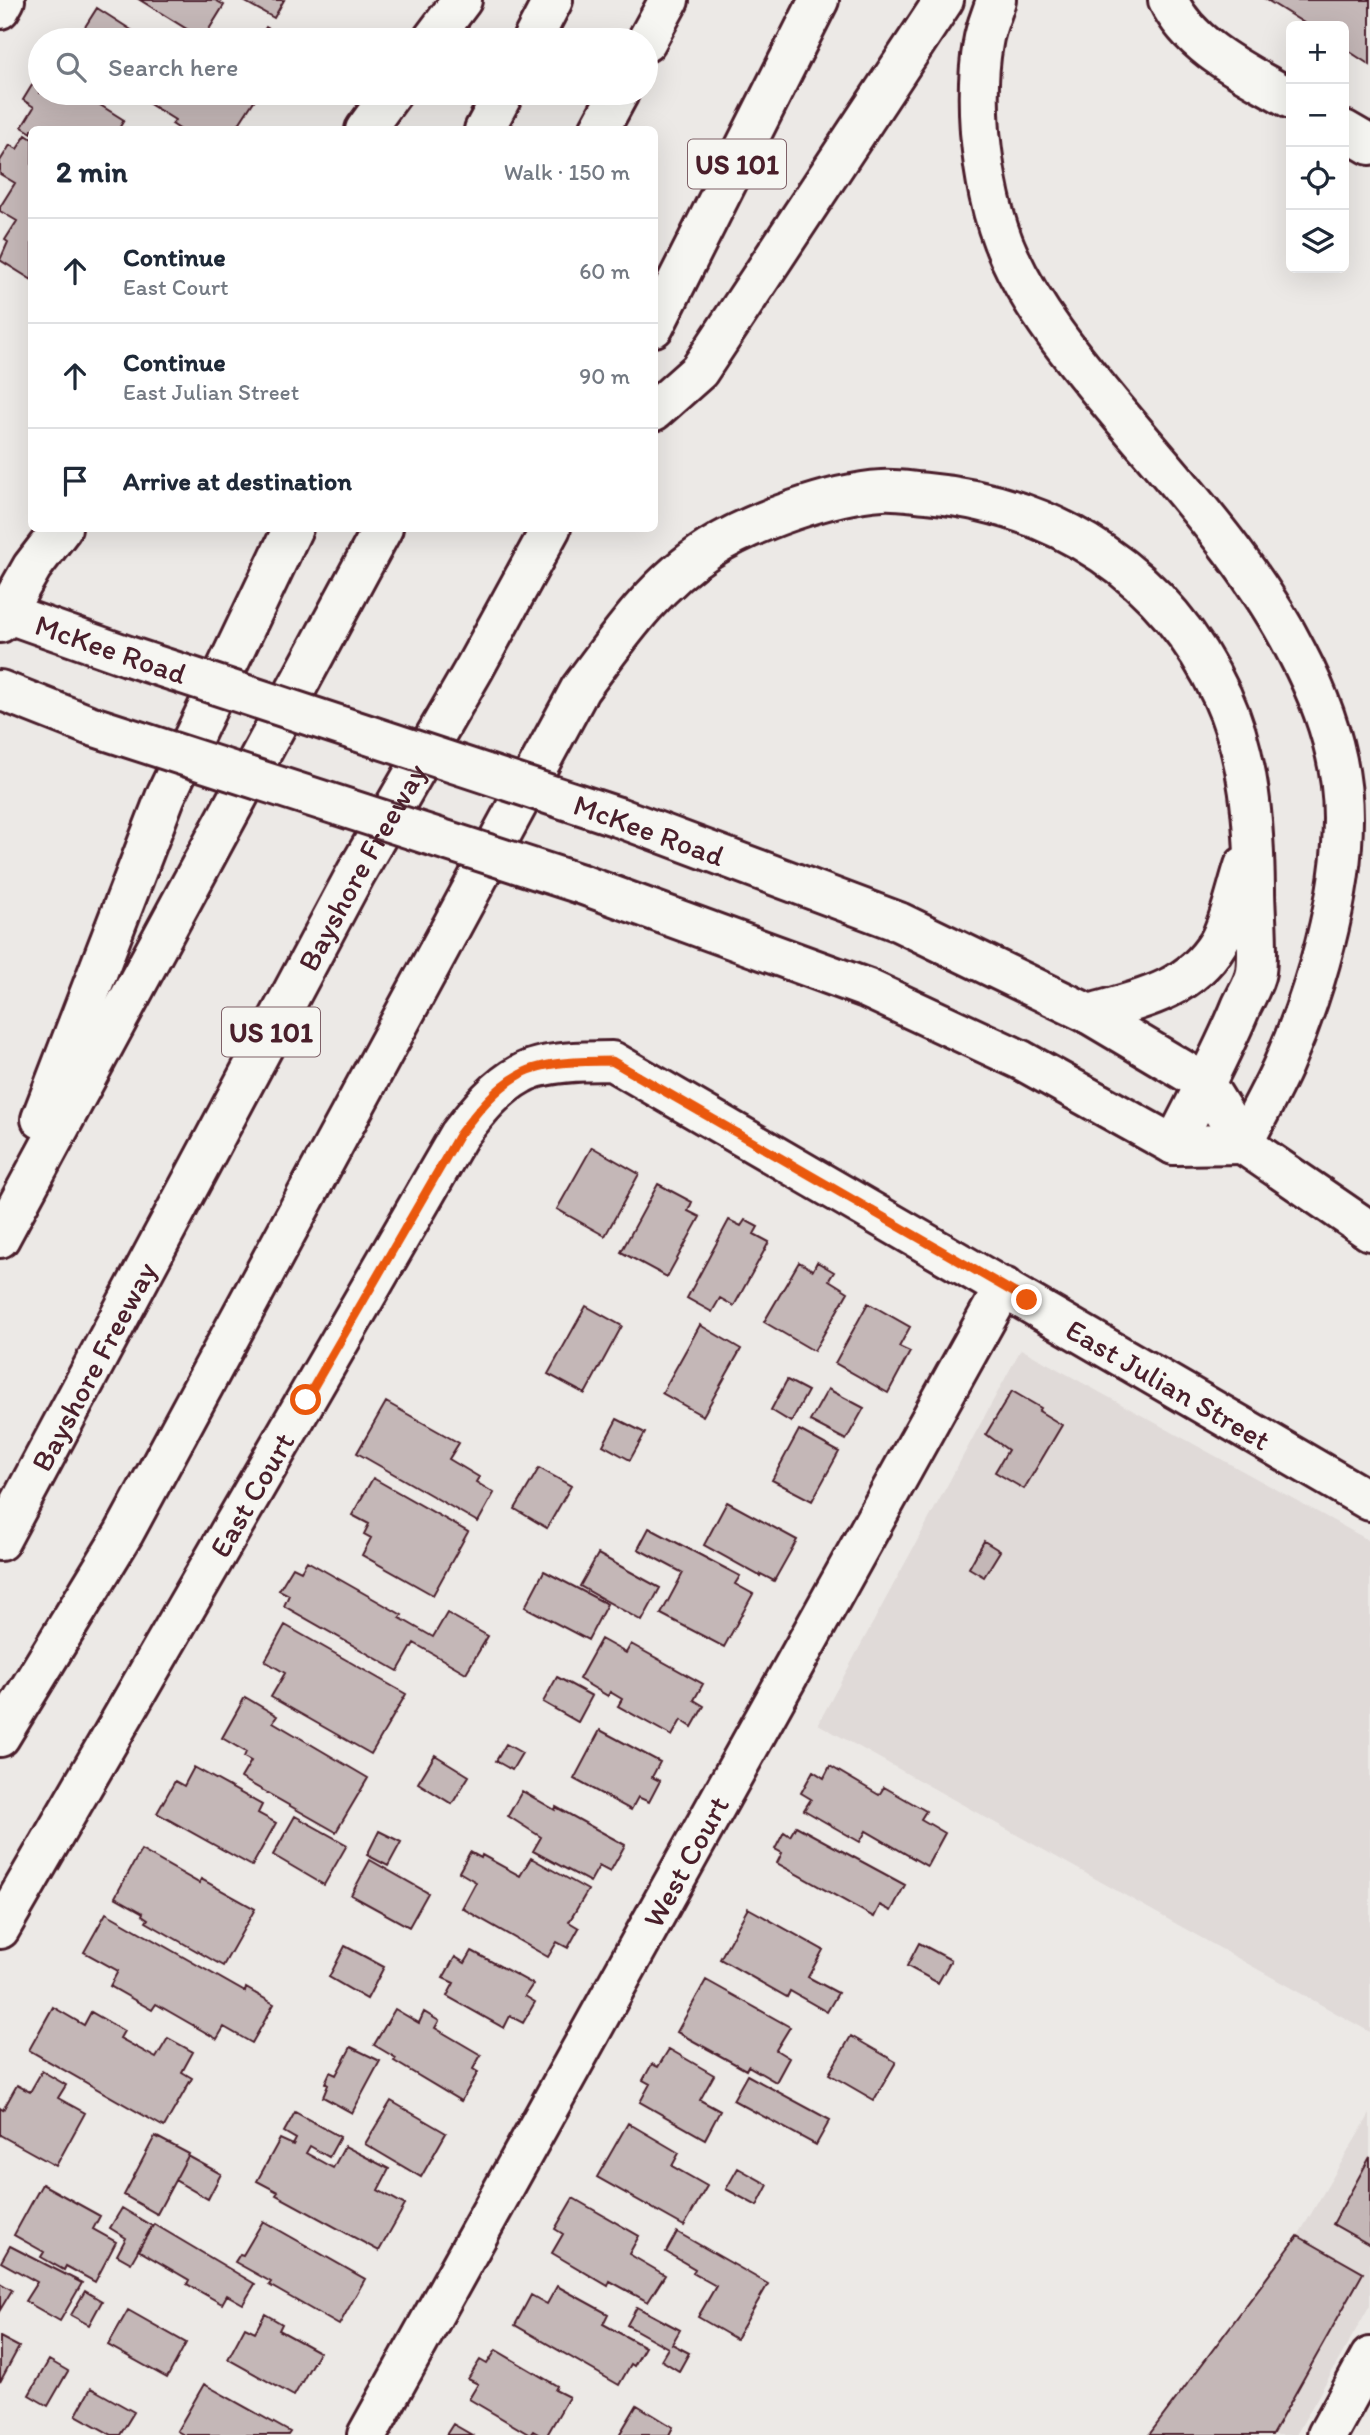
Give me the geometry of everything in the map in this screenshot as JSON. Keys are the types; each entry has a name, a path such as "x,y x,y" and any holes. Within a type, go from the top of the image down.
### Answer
{"main road":[{"path":"0,9 5,0"},
{"path":"441,28 463,0"},
{"path":"538,28 553,0"},
{"path":"654,28 669,0"},
{"name":"US 101","path":"658,319 819,0"},
{"path":"658,408 699,372 944,0"},
{"path":"0,690 89,725 581,884 866,988 1021,1060 1174,1145 1243,1144 1283,1066 1309,1000 1338,881 1343,818 1340,774 1328,724 1312,681 1287,633 1243,565 1066,349 1036,306 1009,255 992,207 982,158 978,108 983,43 996,0"},
{"path":"1172,7 1209,48 1286,96"},
{"path":"368,126 383,105"},
{"path":"486,126 498,105"},
{"path":"601,126 613,105"},
{"path":"1349,133 1370,145"},
{"path":"0,1737 124,1533 580,689 641,607 709,549 793,509 842,496 883,489 958,496 1031,515 1082,538 1141,583 1174,620 1201,655 1223,698 1240,745 1254,834 1256,973 1230,1036 1174,1145"},
{"path":"2,615 32,567 59,532"},
{"path":"0,1225 166,795 291,532"},
{"path":"0,1238 381,532"},
{"name":"Bayshore Freeway","path":"0,1541 356,873 474,669 549,532"},
{"name":"McKee Road","path":"2,615 618,817 899,922 1089,1014 1205,1083 1243,1144 1370,1231"},
{"path":"1089,1014 1158,995 1198,970 1220,941 1254,834"},
{"name":"East Julian Street","path":"522,1073 570,1061 612,1061 1370,1501"},
{"name":"East Court","path":"0,1930 459,1135 484,1103 522,1073"},
{"name":"West Court","path":"367,2435 1004,1287"},
{"path":"1327,2435 1370,2357"}],"shaded area":[{"path":"1021,1349 1370,1541 1370,2032 818,1724"},
{"path":"1370,2114 1370,2305 1296,2435 1149,2435 1298,2236"}],"building":[{"path":"140,0 215,0 224,5 210,28 185,28"},
{"path":"242,0 284,0 274,18"},
{"path":"1267,0 1370,0 1370,65 1349,51 1349,21 1301,21"},
{"path":"97,8 128,28 84,28"},
{"path":"31,105 100,105 124,120 120,126 28,126 28,131 22,127 34,107"},
{"path":"151,105 251,105 238,126 175,126 172,124 175,120"},
{"path":"26,135 28,136 28,278 0,260 8,242 5,240 17,221 0,211 15,183 0,174 0,161 10,145 17,149"},
{"path":"592,1147 639,1174 605,1236 557,1209"},
{"path":"658,1184 692,1202 688,1211 700,1217 667,1277 621,1252"},
{"path":"729,1220 741,1226 745,1220 758,1227 754,1234 769,1242 734,1306 720,1298 712,1312 687,1298"},
{"path":"799,1262 813,1270 817,1262 834,1272 829,1280 848,1292 814,1351 764,1322"},
{"path":"868,1303 910,1327 899,1347 910,1352 888,1393 835,1363"},
{"path":"586,1306 622,1326 585,1394 548,1374"},
{"path":"700,1325 741,1349 703,1416 662,1393"},
{"path":"787,1380 808,1391 791,1422 771,1410"},
{"path":"828,1389 864,1408 846,1440 810,1421"},
{"path":"1012,1391 1041,1408 1039,1411 1062,1425 1024,1489 995,1472 1008,1450 986,1434"},
{"path":"386,1402 459,1443 449,1459 479,1477 476,1482 494,1493 478,1522 357,1453"},
{"path":"617,1419 645,1433 630,1460 603,1445"},
{"path":"799,1430 839,1452 812,1501 772,1480"},
{"path":"539,1468 571,1486 547,1528 515,1509"},
{"path":"373,1478 468,1532 433,1595 362,1555 371,1538 364,1534 369,1524 352,1515"},
{"path":"727,1502 797,1540 774,1581 704,1545"},
{"path":"649,1528 740,1576 735,1584 753,1594 724,1647 661,1614 683,1573 638,1549"},
{"path":"984,1541 1000,1551 984,1577 969,1568"},
{"path":"598,1554 660,1588 642,1621 580,1586"},
{"path":"307,1561 402,1615 400,1618 433,1637 447,1613 488,1636 466,1673 414,1643 398,1671 284,1606 289,1595 279,1590 293,1567 301,1571"},
{"path":"544,1571 607,1604 588,1640 525,1607"},
{"path":"285,1625 406,1694 371,1754 271,1697 285,1673 265,1661"},
{"path":"601,1639 626,1653 631,1644 703,1684 694,1700 704,1706 692,1727 681,1720 672,1736 618,1706 622,1699 610,1692 608,1696 579,1679"},
{"path":"557,1677 592,1696 578,1722 543,1702"},
{"path":"245,1697 277,1716 273,1722 368,1778 336,1832 241,1778 251,1761 244,1757 246,1752 222,1738"},
{"path":"600,1730 660,1762 652,1777 660,1781 649,1802 638,1797 631,1810 574,1779"},
{"path":"506,1744 522,1753 512,1770 496,1761"},
{"path":"435,1755 469,1776 452,1804 418,1783"},
{"path":"830,1766 879,1795 884,1787 926,1811 921,1819 945,1833 927,1866 866,1831 860,1842 804,1810 811,1799 801,1793 813,1771 824,1778"},
{"path":"194,1767 262,1805 258,1813 276,1823 252,1866 157,1813 175,1781 184,1786"},
{"path":"522,1791 625,1845 610,1872 599,1866 590,1882 533,1851 541,1837 508,1816"},
{"path":"295,1816 347,1845 324,1885 273,1855"},
{"path":"796,1826 905,1885 891,1911 880,1905 874,1917 777,1863 782,1853 775,1849 784,1832 790,1836"},
{"path":"379,1831 401,1842 388,1866 367,1855"},
{"path":"141,1850 199,1883 201,1879 255,1909 223,1966 146,1922 148,1919 143,1913 115,1897"},
{"path":"470,1852 481,1858 482,1855 520,1876 531,1858 588,1890 569,1922 579,1928 568,1948 557,1942 548,1957 462,1908 476,1882 459,1872"},
{"path":"370,1860 428,1893 409,1927 351,1895"},
{"path":"748,1908 823,1950 808,1977 838,1993 827,2012 790,1991 787,1997 720,1959"},
{"path":"106,1913 245,1992 246,1988 274,2004 252,2043 224,2027 217,2039 156,2004 152,2010 110,1986 118,1971 84,1952"},
{"path":"919,1943 951,1960 938,1983 907,1966"},
{"path":"345,1946 384,1967 367,1999 329,1977"},
{"path":"472,1951 533,1984 525,1996 535,2002 523,2023 510,2016 504,2028 447,1996 454,1983 443,1978 455,1957 465,1963"},
{"path":"706,1980 790,2027 776,2050 789,2058 776,2082 748,2066 746,2070 677,2032"},
{"path":"53,2007 84,2025 91,2012 124,2031 120,2038 156,2058 168,2038 193,2052 182,2072 192,2078 164,2127 29,2050"},
{"path":"395,2009 419,2023 424,2012 439,2021 435,2028 481,2055 473,2069 478,2072 461,2101 394,2061 396,2058 374,2045"},
{"path":"851,2036 896,2062 874,2100 829,2074"},
{"path":"351,2047 380,2061 352,2113 323,2097 330,2072 336,2075"},
{"path":"669,2049 714,2075 700,2100 720,2111 705,2139 640,2102 650,2084 643,2080 652,2064 658,2067"},
{"path":"42,2071 66,2085 58,2098 85,2113 56,2166 0,2135 0,2108 3,2110 17,2085 30,2092"},
{"path":"747,2075 830,2120 816,2145 733,2100"},
{"path":"391,2101 446,2133 421,2177 365,2144"},
{"path":"295,2112 340,2137 329,2157 310,2146 306,2153 333,2168 345,2146 389,2169 378,2190 405,2205 379,2251 276,2195 278,2192 257,2181 280,2139 293,2145 296,2139 284,2132"},
{"path":"628,2123 679,2153 672,2166 707,2186 684,2226 597,2177"},
{"path":"155,2136 189,2154 157,2214 124,2195"},
{"path":"188,2156 221,2174 208,2199 175,2180"},
{"path":"1370,2157 1370,2245 1333,2224"},
{"path":"738,2168 768,2185 757,2206 726,2189"},
{"path":"42,2184 100,2216 93,2229 116,2242 95,2282 66,2266 64,2270 41,2257 44,2252 14,2235"},
{"path":"573,2198 639,2236 629,2254 665,2275 648,2302 610,2281 608,2286 552,2253 563,2234 555,2229"},
{"path":"122,2208 152,2226 131,2263 117,2255 126,2238 110,2228"},
{"path":"263,2221 365,2279 339,2325 235,2262 240,2254 243,2255"},
{"path":"154,2224 255,2284 243,2304 227,2295 222,2304 187,2284 189,2280 138,2250"},
{"path":"677,2232 768,2284 736,2339 698,2317 716,2286 693,2273 695,2269 666,2252"},
{"path":"1298,2236 1363,2273 1272,2435 1149,2435"},
{"path":"10,2246 82,2283 60,2321 25,2301 37,2282 1,2262"},
{"path":"0,2283 12,2290 0,2310"},
{"path":"557,2286 608,2314 603,2324 645,2347 619,2385 515,2325 531,2295 547,2304"},
{"path":"85,2291 102,2301 89,2325 71,2315"},
{"path":"637,2307 680,2330 672,2344 689,2353 679,2371 661,2360 668,2348 627,2325"},
{"path":"128,2310 186,2343 167,2378 108,2345"},
{"path":"265,2314 282,2324 279,2330 319,2352 294,2396 228,2359 245,2327 255,2332"},
{"path":"0,2337 19,2347 0,2382"},
{"path":"496,2350 557,2386 555,2390 569,2397 547,2435 533,2431 530,2435 469,2399 478,2384 468,2379 480,2360 487,2364"},
{"path":"49,2360 68,2371 48,2406 29,2395"},
{"path":"204,2384 290,2432 288,2435 184,2435 177,2431"},
{"path":"91,2388 134,2412 120,2435 112,2435 76,2415"},
{"path":"637,2405 673,2427 669,2435 619,2435"},
{"path":"453,2424 472,2435 446,2435"}],"route":[{"path":"306,1400 459,1135 484,1103 522,1073 570,1061 612,1061 1027,1300"}]}
